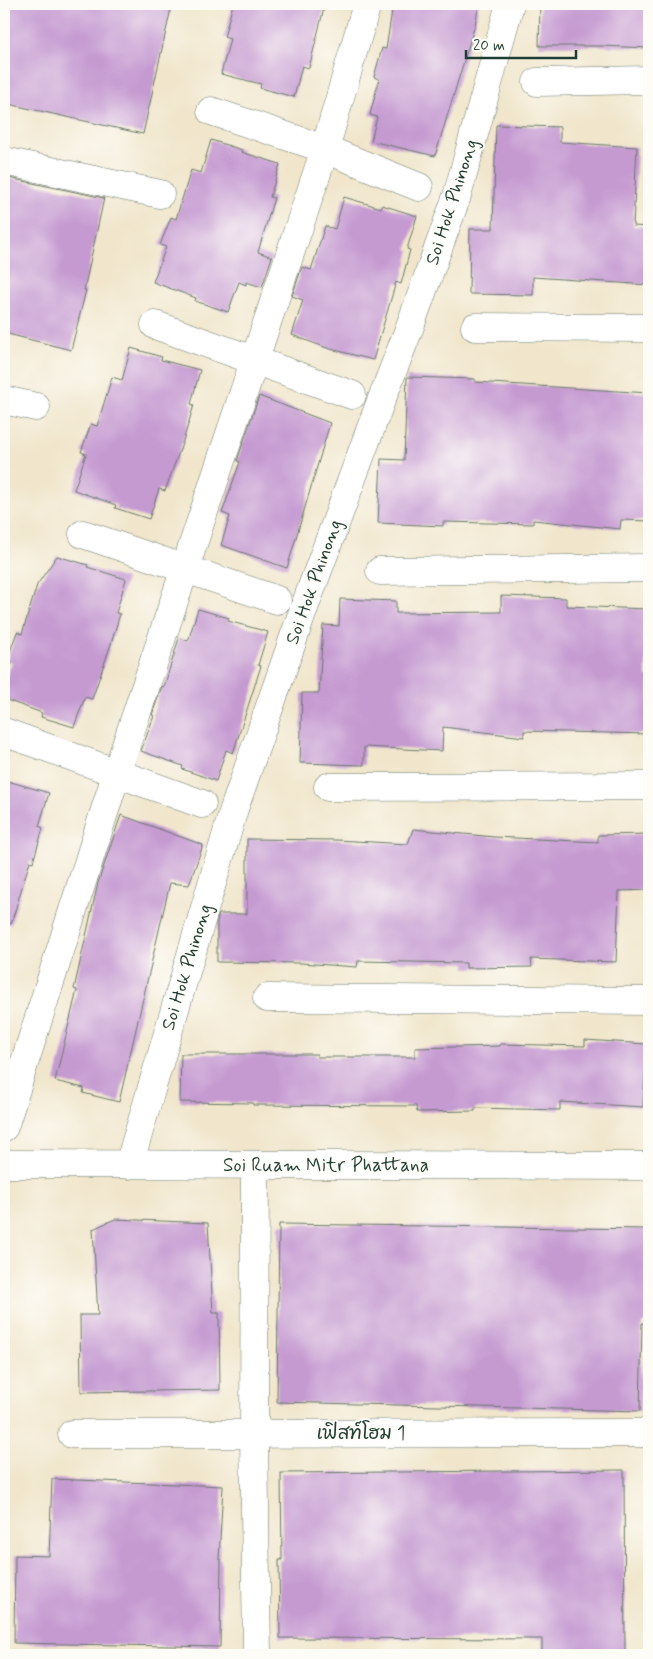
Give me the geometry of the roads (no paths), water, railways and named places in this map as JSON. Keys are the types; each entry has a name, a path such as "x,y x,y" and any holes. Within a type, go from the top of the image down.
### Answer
{"street":[{"path":"4,1126 117,772 325,149 367,4"},
{"name":"Soi Hok Phinong","path":"129,1165 234,809 303,611 457,196 510,4"},
{"path":"537,82 649,80"},
{"path":"211,111 325,149 419,187"},
{"path":"4,161 160,194"},
{"path":"155,325 352,395"},
{"path":"475,327 649,328"},
{"path":"4,400 36,407"},
{"path":"83,534 277,600"},
{"path":"380,571 649,568"},
{"path":"4,732 202,804"},
{"path":"328,787 649,786"},
{"path":"267,998 649,1001"},
{"name":"Soi Ruam Mitr Phattana","path":"4,1164 649,1166"},
{"path":"255,1165 254,1434 257,1655"},
{"name":"เฟิสท์โฮม 1","path":"72,1434 350,1432 649,1433"}]}
